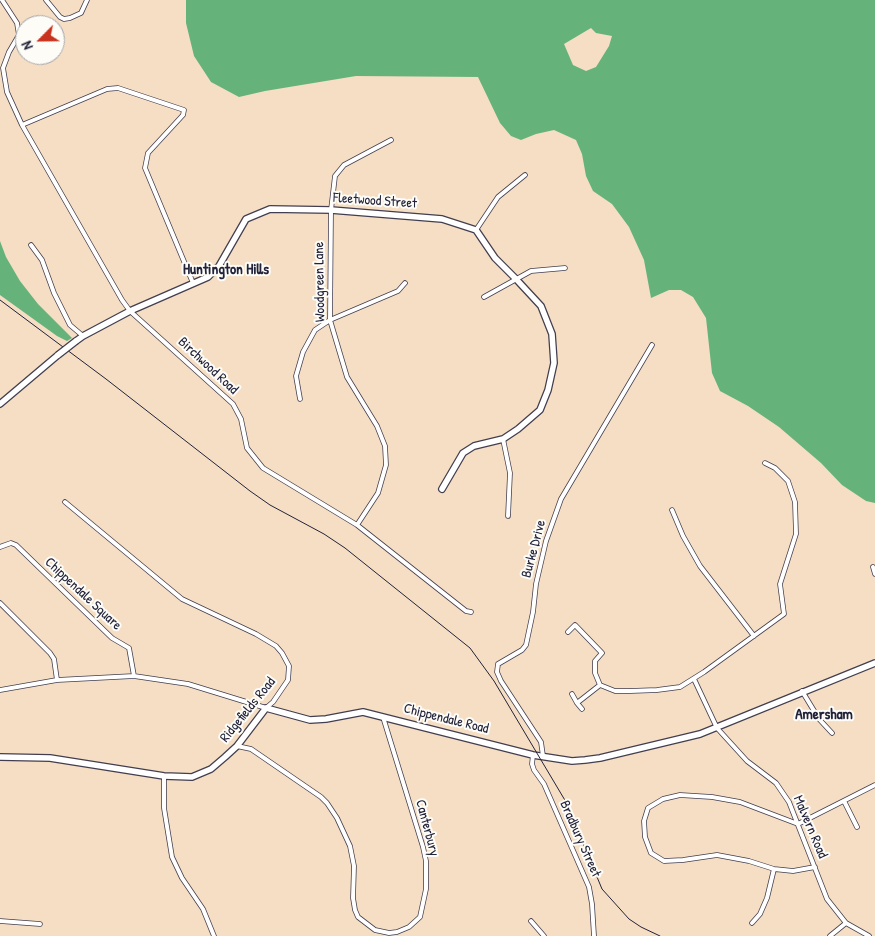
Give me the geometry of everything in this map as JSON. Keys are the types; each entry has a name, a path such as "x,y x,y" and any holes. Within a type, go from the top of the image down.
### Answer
{"street":[{"name":"Birchwood Road","path":"2,0 17,23 19,35 9,52 3,68 7,92 22,125 130,311 234,404 241,419 247,448 263,468 357,525 466,611 471,612"},
{"path":"46,0 60,17 64,19 81,13 87,0"},
{"path":"22,125 112,88 118,88 184,110 184,115 148,153 145,168 194,282"},
{"name":"Woodgreen Lane","path":"357,525 378,494 386,465 385,446 377,426 347,377 330,320 331,210 335,176 344,165 391,140"},
{"path":"442,490 463,453 474,446 504,439 518,429 540,410 548,390 554,363 552,334 540,306 516,278 495,258 476,230 498,197 525,175"},
{"name":"Fleetwood Street","path":"0,404 83,336 130,311 208,277 219,266 246,219 270,209 331,210 442,219 476,230"},
{"path":"31,246 42,260 54,293 70,325 83,336"},
{"path":"484,297 531,271 564,268"},
{"path":"300,399 296,376 303,352 315,330 330,320 398,291 405,283"},
{"name":"Burke Drive","path":"543,756 541,742 501,681 497,672 498,664 522,650 526,644 533,612 536,584 546,541 561,499 652,345"},
{"path":"504,439 510,473 508,516"},
{"path":"600,686 615,691 657,690 680,687 784,614 780,584 796,534 795,502 788,481 774,468 765,463"},
{"name":"Ridgefields Road","path":"0,757 50,758 164,776 188,777 205,773 237,746 266,708 273,702 288,680 289,666 276,646 256,634 182,599 65,502"},
{"path":"672,510 683,536 700,566 754,636"},
{"name":"Chippendale Square","path":"0,547 11,543 16,545 112,638 129,648 134,676"},
{"path":"873,567 875,574"},
{"path":"0,603 50,653 54,659 57,680"},
{"path":"568,632 575,625 602,653 595,661 595,673 600,686"},
{"name":"Chippendale Road","path":"0,690 57,680 134,676 188,684 310,720 362,712 533,755 572,761 600,758 700,734 875,663"},
{"name":"Malvern Road","path":"694,679 717,728 747,761 776,783 788,802 827,899 846,923 869,936"},
{"path":"577,703 600,686"},
{"path":"802,691 819,719 832,733"},
{"path":"572,694 582,709"},
{"name":"Canterbury","path":"237,746 251,749 327,803 337,818 350,846 354,866 353,898 358,917 375,930 389,933 396,932 409,927 420,917 426,889 426,861 421,839 383,717"},
{"name":"Bradbury Street","path":"533,755 532,764 534,770 544,784 589,887 594,936"},
{"path":"164,776 164,808 172,857 182,878 203,908 214,936"},
{"path":"815,867 793,871 774,869 749,861 717,855 664,861 651,853 645,838 644,821 648,808 663,800 680,795 712,797 740,802 798,824 875,785"},
{"path":"844,801 856,827"},
{"path":"752,923 760,914 767,898 774,869"},
{"path":"0,921 40,924"},
{"path":"531,921 544,936"},
{"path":"830,936 846,923"}],"green space":[{"path":"186,0 875,0 875,503 866,501 842,485 821,463 779,427 748,406 720,391 712,373 706,318 693,297 681,290 669,290 651,298 644,260 629,227 612,204 593,191 586,176 582,154 576,140 554,130 521,140 511,136 500,123 478,77 356,76 239,97 211,82 194,56 186,23","holes":["591,28 596,33 612,36 609,46 596,67 586,71 573,65 564,44"]},
{"path":"0,241 6,257 20,281 38,304 72,338 67,341 57,336 0,295"}],"railway":[{"path":"0,300 106,379 250,491 270,505 324,534 345,548 470,648 494,681 566,802 602,889 629,919 660,936"}],"district":[{"name":"Huntington Hills","path":"226,270"},
{"name":"Amersham","path":"824,715"}]}
